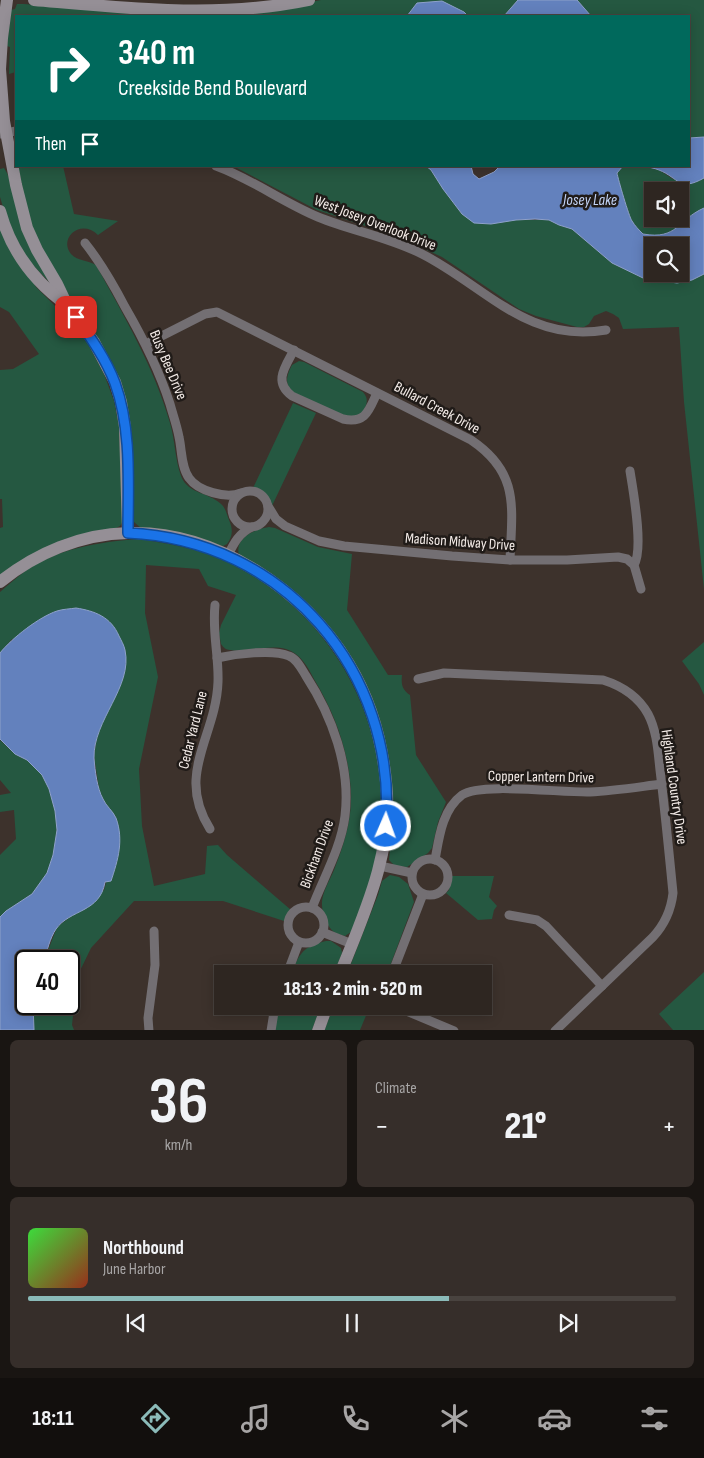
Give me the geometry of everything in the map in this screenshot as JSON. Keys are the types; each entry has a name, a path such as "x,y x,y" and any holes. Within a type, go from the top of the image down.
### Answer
{"street":[{"path":"7,0 0,69 9,155 27,228 67,304 102,355 121,402 127,449 128,533"},
{"path":"34,0 141,10 203,11 247,8 309,0"},
{"name":"West Josey Overlook Drive","path":"218,167 249,180 296,207 318,217 377,236 420,253 458,275 502,306 532,322 577,333 606,330"},
{"path":"0,210 14,245 29,269 48,291 67,304"},
{"name":"Busy Bee Drive","path":"84,243 100,262 146,344 169,402 179,436 186,473 196,485 218,494 231,496 241,493"},
{"name":"Bullard Creek Drive","path":"146,344 205,314 217,312 471,440 493,457 507,480 510,491 510,560"},
{"name":"Bullard Creek Drive","path":"294,350 282,378 286,391 292,396 351,421 359,420 364,416 378,392"},
{"path":"630,471 638,547 638,557 634,565 641,589"},
{"path":"228,555 235,540 247,529 255,526 266,517 268,506 266,500 258,492 246,491 241,493 233,502 235,540"},
{"name":"Busy Bee Drive","path":"218,494 233,515"},
{"name":"Madison Midway Drive","path":"268,506 276,519 285,526"},
{"path":"233,515 242,525 255,526"},
{"name":"Madison Midway Drive","path":"255,526 272,523 285,526 318,541 344,546 510,560 567,560 618,556 634,565"},
{"path":"0,582 16,570 59,547 80,540 128,533 154,534 180,539 228,555 272,580 294,598 332,638 349,664 365,696 378,735 386,783 385,840 380,866 372,896 344,965"},
{"name":"Cedar Yard Lane","path":"210,829 202,816 197,802 195,777 216,698 218,683 213,623 214,605"},
{"name":"Bickham Drive","path":"217,658 245,654 278,653 294,658 321,701 335,735 343,768 345,814 338,844 312,908"},
{"name":"Highland Country Drive","path":"418,679 444,674 589,679 616,684 634,696 648,715 656,739 662,784 672,884 672,904 662,927 653,937 555,1030"},
{"name":"Copper Lantern Drive","path":"434,860 444,821 453,804 464,793 487,788 595,792 662,784"},
{"path":"434,860 444,866 447,872 448,880 445,887 433,895 418,892 414,886 412,873 417,865 423,861 434,860"},
{"path":"380,866 412,873"},
{"path":"395,965 423,894"},
{"path":"312,908 317,911 323,921 322,932 319,938 313,942 306,944 299,942 293,939 289,933 288,919 298,909 312,908"},
{"path":"510,915 537,920 546,926 602,986"},
{"path":"149,1030 148,1018 155,965 154,932"},
{"path":"322,932 352,944"},
{"path":"290,965 299,942"},
{"path":"271,1030 274,1015"},
{"path":"318,1030 324,1015"},
{"path":"416,1015 454,1030"}],"green space":[{"path":"321,0 518,0 505,15 467,15 464,12 417,3 408,15 15,15 15,72 9,74 10,47 7,46 11,10 15,9 17,4 105,11 289,6"},
{"path":"577,0 704,0 704,137 690,138 690,15 590,15"},
{"path":"18,167 63,167 74,214 118,221 98,235 91,230 85,229 73,232 67,242 68,248 73,256 96,265 138,342 156,382 172,429 181,476 189,487 218,501 223,506 232,529 227,544 223,546 142,529 134,522 132,435 128,409 120,383 111,360 56,276 29,221"},
{"path":"235,167 427,167 462,214 516,220 549,220 572,229 612,263 644,278 644,282 689,282 689,280 704,274 704,589 684,402 679,327 623,329 619,318 606,311 594,316 589,324 584,327 577,327 536,316 519,309 442,257 396,236 317,210"},
{"path":"622,167 646,167 659,170 673,179 689,182 644,182 644,227 678,227 671,232 655,235 643,234 634,225 617,173"},
{"path":"4,168 53,286 27,259 7,220 0,197 0,169"},
{"path":"704,178 704,208 689,217 689,182 694,183"},
{"path":"0,226 36,287 75,326 88,344 104,374 114,401 119,426 123,521 120,526 114,529 0,575 0,528 3,527 2,499 0,499 0,370 13,369 39,354 9,312 0,307"},
{"path":"299,361 363,392 367,400 362,414 348,418 292,392 287,382 288,375 292,365"},
{"path":"293,403 316,413 271,508 264,494 253,488"},
{"path":"269,527 318,547 352,554 347,610 388,675 402,675 405,691 410,695 416,755 446,802 438,822 432,848 428,853 407,867 395,866 389,860 391,839 384,737 307,603 274,577 239,555 238,549 240,544 247,535"},
{"path":"139,539 195,550 227,562 267,585 302,614 331,649 354,687 370,729 380,773 381,818 375,864 365,900 358,920 351,932 345,936 334,932 324,916 322,908 324,892 347,832 351,793 350,777 340,733 322,692 306,665 291,651 272,647 237,651 227,649 221,644 219,633 221,625 236,595 208,586 199,569 146,565 145,613 158,677 139,769 142,826 154,886 205,874 207,846 218,845 291,910 284,921 223,901 134,901 91,948 80,971 80,950 48,950 57,927 104,890 119,835 116,817 103,800 99,789 94,756 97,735 124,673 125,651 12,639 0,653 0,592 24,572 51,557 94,544"},
{"path":"704,642 704,695 699,684 682,661"},
{"path":"0,740 15,754 27,760 42,775 49,789 55,811 57,830 53,855 47,873 32,894 0,917 0,855 16,839 14,810 0,812 0,795 11,793 0,780"},
{"path":"390,875 399,877 408,884 414,902 390,965 351,965 378,895 382,881"},
{"path":"451,876 494,876 489,897 497,906 492,919 478,920 446,893 449,890"},
{"path":"331,941 341,948 342,953 337,965 295,965 300,955 312,946"},
{"path":"704,972 704,1030 673,1030 659,1014"},
{"path":"33,1015 73,1015 72,1025 74,1030 34,1030"},
{"path":"278,1015 318,1015 312,1030 275,1030"},
{"path":"330,1015 366,1015 360,1030 324,1030"}],"water":[{"path":"518,0 577,0 590,15 505,15"},
{"path":"442,1 467,15 408,15 417,3"},
{"name":"Josey Lake","path":"704,137 704,178 689,184 689,182 680,182 666,173 648,167 690,167 690,138"},
{"name":"Josey Lake","path":"427,167 471,167 473,174 479,179 494,172 499,167 622,167 617,173 621,190 634,225 643,234 664,234 671,232 677,227 689,227 689,217 704,208 704,274 689,281 689,237 644,237 644,278 612,263 572,229 549,220 516,220 491,224 474,223 462,214"},
{"path":"76,608 102,616 116,629 125,650 126,664 123,677 100,730 95,744 94,758 99,790 104,802 115,815 120,834 118,858 111,881 105,882 97,900 56,929 47,950 15,950 15,1015 33,1015 34,1030 0,1030 0,917 32,894 47,873 53,855 57,830 55,811 49,789 42,775 27,760 15,754 0,739 0,653 34,623 64,609"}],"route":[{"path":"76,317 106,362 121,402 127,449 128,533 154,534 180,539 228,555 272,580 294,598 332,638 349,664 365,696 376,726 386,783 386,826"}]}
